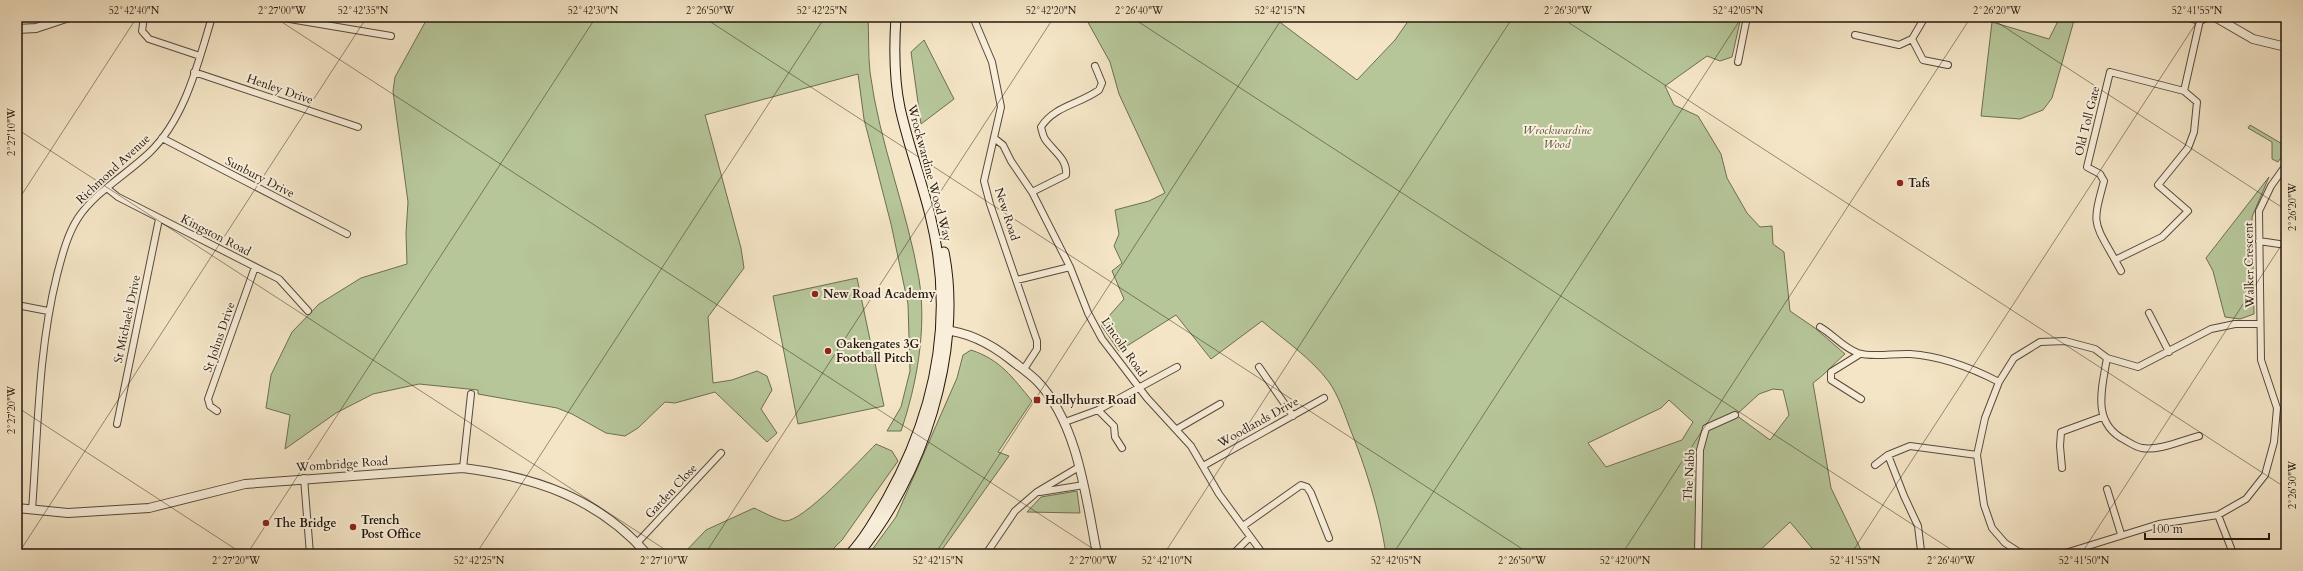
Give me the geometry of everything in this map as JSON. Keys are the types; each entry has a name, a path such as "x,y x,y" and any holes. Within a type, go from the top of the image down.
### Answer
{"main road":[{"name":"Wrockwardine Wood Way","path":"850,554 875,520 897,481 912,448 925,410 945,330 938,249 900,106 895,60 896,17"},
{"name":"Wrockwardine Wood Way","path":"858,554 874,534 895,499 919,450 942,371 948,275 934,210 907,115 901,78 900,17"}],"street":[{"path":"17,29 36,28 69,17"},
{"path":"144,17 142,31 149,39 200,56"},
{"name":"Richmond Avenue","path":"32,510 48,311 63,251 77,220 87,205 149,153 162,138 178,111 200,56 212,17"},
{"path":"278,17 391,36"},
{"name":"New Road","path":"972,17 992,62 1000,93 1001,112 984,181 990,204 1037,341 1037,349 1024,369"},
{"path":"1738,62 1747,17"},
{"path":"1855,34 1899,45 1912,39 1925,17"},
{"path":"2115,260 2162,237 2188,211 2158,185 2188,148 2194,132 2197,102 2184,91 2203,18 2189,17"},
{"path":"2215,17 2253,39 2286,47"},
{"path":"1912,39 1923,60 1948,65"},
{"path":"1032,192 1066,175 1067,167 1063,160 1044,138 1041,127 1046,118 1056,111 1099,90 1102,83 1095,66"},
{"name":"Henley Drive","path":"194,72 358,127"},
{"name":"Old Toll Gate","path":"2121,271 2096,227 2095,215 2104,181 2100,174 2088,167 2110,72 2184,91"},
{"name":"Sunbury Drive","path":"162,138 348,234"},
{"name":"Lincoln Road","path":"994,138 1003,145 1011,161 1032,192 1070,267 1094,324 1138,386 1191,446 1219,494 1263,554"},
{"name":"Walker Crescent","path":"2062,554 2121,534 2159,524 2218,515 2246,499 2265,475 2274,442 2277,408 2261,360 2259,211 2271,186 2286,165"},
{"name":"Kingston Road","path":"108,188 118,197 159,219 279,279 308,311"},
{"name":"St Michaels Drive","path":"117,424 159,219"},
{"path":"2259,241 2286,245"},
{"name":"St Johns Drive","path":"217,411 210,406 208,399 255,267"},
{"path":"1017,280 1070,267"},
{"path":"17,305 48,311"},
{"path":"2149,313 2169,352"},
{"name":"Walker Crescent","path":"2027,554 2019,552 2005,543 1992,528 1984,505 1977,455 1985,418 1998,382 2014,358 2040,342 2066,341 2095,349 2107,358 2138,367 2211,329 2235,324 2260,324"},
{"path":"1820,327 1848,349 1860,354 1912,354 1950,362 1976,370 1998,382"},
{"path":"945,330 981,340 1024,369 1038,382 1065,422 1084,485 1097,554"},
{"path":"1860,354 1831,372 1831,380 1861,399"},
{"path":"2107,358 2102,388 2102,417 2109,428 2121,438 2142,448 2160,446 2199,436"},
{"path":"1065,422 1098,410 1138,386 1177,367"},
{"path":"1259,367 1293,416"},
{"path":"463,468 471,394"},
{"name":"Woodlands Drive","path":"1203,466 1324,398"},
{"path":"1177,429 1220,404"},
{"path":"1098,410 1114,426 1115,437 1122,448"},
{"name":"The Nabb","path":"1698,554 1700,450 1706,428 1735,415"},
{"path":"2062,468 2060,446 2061,432 2102,417"},
{"path":"1875,465 1888,455 1910,446 1977,455"},
{"name":"Garden Close","path":"637,543 721,453"},
{"path":"1888,455 1904,496 1918,526 1921,551"},
{"path":"986,554 1015,511 1037,492 1079,467"},
{"name":"Wombridge Road","path":"17,508 68,513 149,508 245,484 304,478 463,468 494,471 538,482 576,498 599,512 637,543 647,554"},
{"path":"304,478 310,554"},
{"path":"1037,492 1084,485"},
{"path":"1243,526 1301,485 1307,487 1311,493 1330,538"},
{"path":"2107,489 2121,534"},
{"path":"2218,515 2231,548"},
{"path":"1233,554 1250,536"}],"green space":[{"path":"428,17 868,17 869,65 874,98 886,150 908,227 919,279 921,298 922,317 919,356 912,394 901,431 887,431 901,407 910,371 908,304 891,224 864,119 858,74 705,115 741,248 744,268 708,317 713,383 732,380 757,371 767,376 772,390 761,409 777,433 767,442 715,392 675,403 665,402 638,428 625,436 606,433 572,414 557,408 478,394 478,390 419,384 373,394 336,413 285,449 290,415 266,408 271,375 292,332 319,304 361,278 407,264 406,233 408,202 393,91 395,77"},
{"name":"Wrockwardine Wood","path":"1085,17 1273,17 1357,80 1395,40 1411,17 1741,17 1732,57 1720,61 1707,56 1665,86 1674,105 1698,116 1721,154 1727,178 1747,213 1760,227 1772,226 1773,244 1784,252 1790,311 1815,328 1845,354 1813,383 1831,488 1863,554 1817,554 1790,522 1756,554 1386,554 1376,505 1361,457 1335,392 1322,373 1314,365 1262,321 1211,359 1176,315 1119,351 1101,325 1124,299 1112,271 1122,263 1114,246 1119,234 1115,210 1149,201 1165,193 1119,94 1110,62","holes":["1773,389 1783,390 1789,415 1770,440 1736,415 1759,394","1669,400 1693,422 1682,440 1606,467 1588,443 1661,408"]},
{"path":"2060,17 2075,17 2052,98 2043,110 2020,119 1981,116 1992,22 2049,39"},
{"path":"924,40 954,99 921,124 911,52"},
{"path":"2250,125 2284,145 2284,153 2278,162 2272,159 2272,142 2248,128"},
{"path":"2269,177 2252,217 2254,314 2240,319 2225,317 2213,271 2206,258"},
{"name":"Oakengates 3G Football Pitch","path":"857,278 884,406 798,424 773,296"},
{"path":"971,350 998,364 1012,377 1032,401 998,452 1009,456 939,554 869,554 896,517 957,378 963,355"},
{"path":"876,444 892,451 898,461 842,540 828,554 683,554 706,530 754,508 781,520 785,521 793,519 805,512 818,501"},
{"path":"1077,491 1080,513 1027,512 1041,497"}],"place":[{"name":"Tafs","path":"1900,183"},
{"name":"New Road Academy","path":"815,294"},
{"name":"Oakengates 3G Football Pitch","path":"828,351"},
{"name":"Hollyhurst Road","path":"1037,400"},
{"name":"The Bridge","path":"266,523"},
{"name":"Trench Post Office","path":"353,527"}]}
